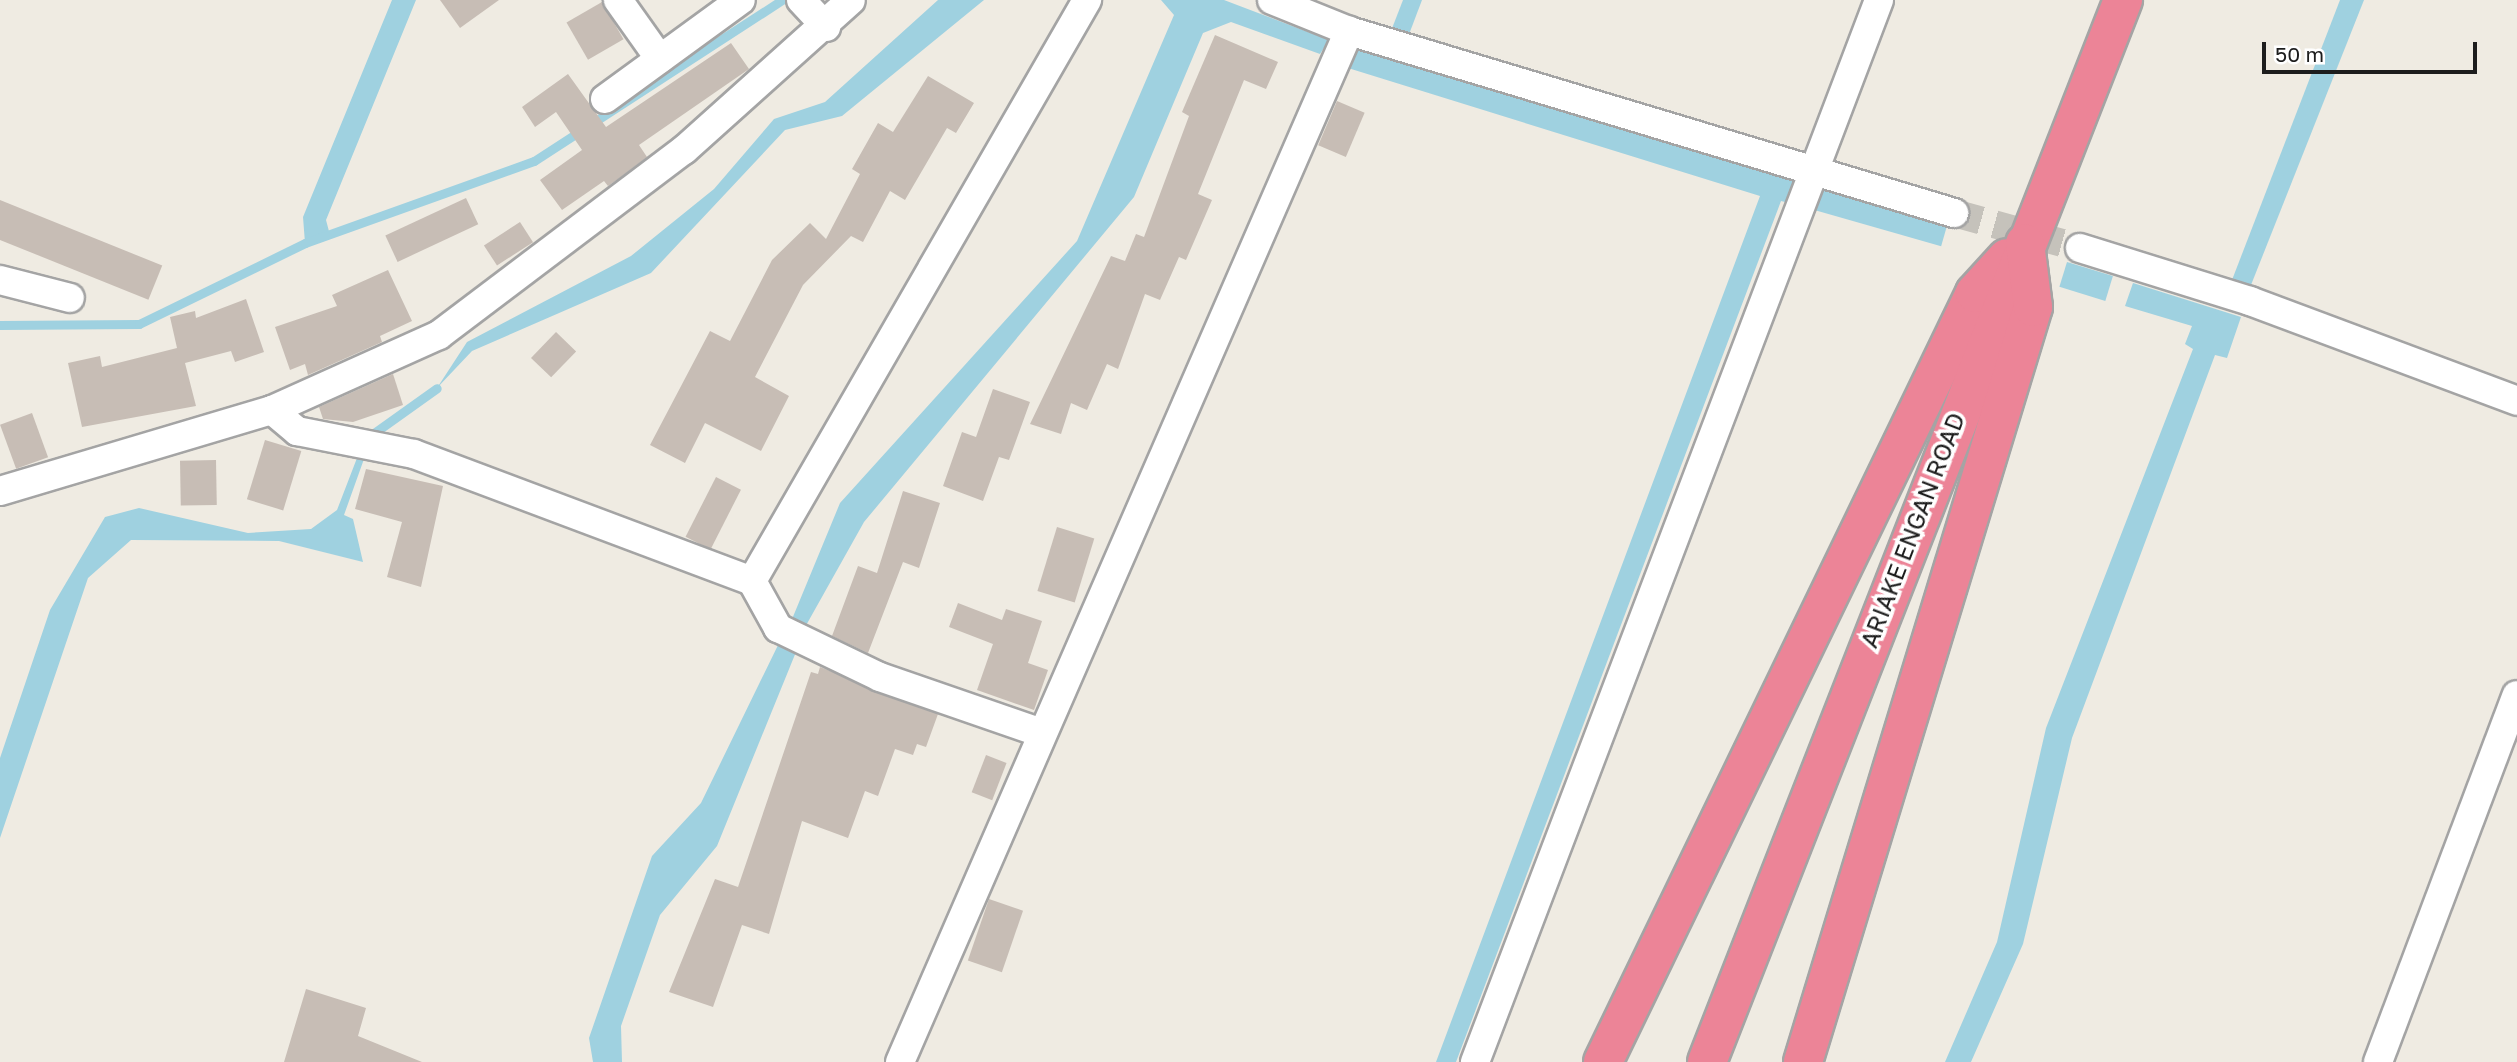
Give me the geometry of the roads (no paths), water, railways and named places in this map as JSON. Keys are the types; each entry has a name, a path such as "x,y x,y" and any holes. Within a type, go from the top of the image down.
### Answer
{"highway":[{"name":"ARIAKE ENGAN ROAD","path":"1707,1062 2024,239 2123,0"},
{"path":"1603,1062 1975,293 2024,239"},
{"path":"1803,1062 2033,307 2024,239"}],"street":[{"path":"618,0 660,59"},
{"path":"605,99 741,0"},
{"path":"801,0 826,27"},
{"path":"0,491 272,410 439,335 684,150 826,27 852,0"},
{"path":"752,581 1087,0"},
{"path":"1272,0 1349,31 1954,213"},
{"path":"1475,1062 1811,172 1879,0"},
{"path":"900,1062 1349,31"},
{"path":"2080,248 2250,301 2517,401"},
{"path":"0,280 70,298"},
{"path":"272,410 297,431 414,454 752,581 778,628 880,677 1042,733"},
{"path":"2378,1062 2517,695"}],"water":[{"path":"392,0 416,0 326,220 330,235 305,243 303,217"},
{"path":"938,0 984,0 842,116 785,130 651,273 472,351 437,388 467,342 631,256 714,189 774,119 825,102"},
{"path":"1161,0 1224,0 1329,40 1320,54 1231,22 1203,33 1134,197 864,522 804,629 790,624 840,503 1077,241 1174,15"},
{"path":"1403,0 1422,0 1408,37 1391,31"},
{"path":"2340,0 2364,0 2251,285 2232,280"},
{"path":"1358,48 1798,182 1789,203 1781,201 1456,1062 1436,1062 1760,196 1348,68"},
{"path":"1821,190 1947,226 1941,246 1815,210"},
{"path":"2067,262 2113,276 2105,301 2059,287"},
{"path":"2133,283 2241,317 2227,358 2215,355 2072,738 2023,944 1971,1062 1945,1062 1997,942 2046,728 2193,349 2185,344 2192,326 2125,306"},
{"path":"357,458 364,459 344,515 353,519 363,562 279,541 131,540 88,578 0,838 0,758 50,610 105,517 139,508 248,533 311,529 337,510"},
{"path":"780,641 796,652 717,846 660,915 621,1026 622,1062 593,1062 589,1038 652,856 701,803"}],"waterway":[{"path":"0,325 139,324 305,243 534,161 782,0"},
{"path":"374,433 437,388"}],"tunnel":[{"path":"1954,213 2080,248"}]}
